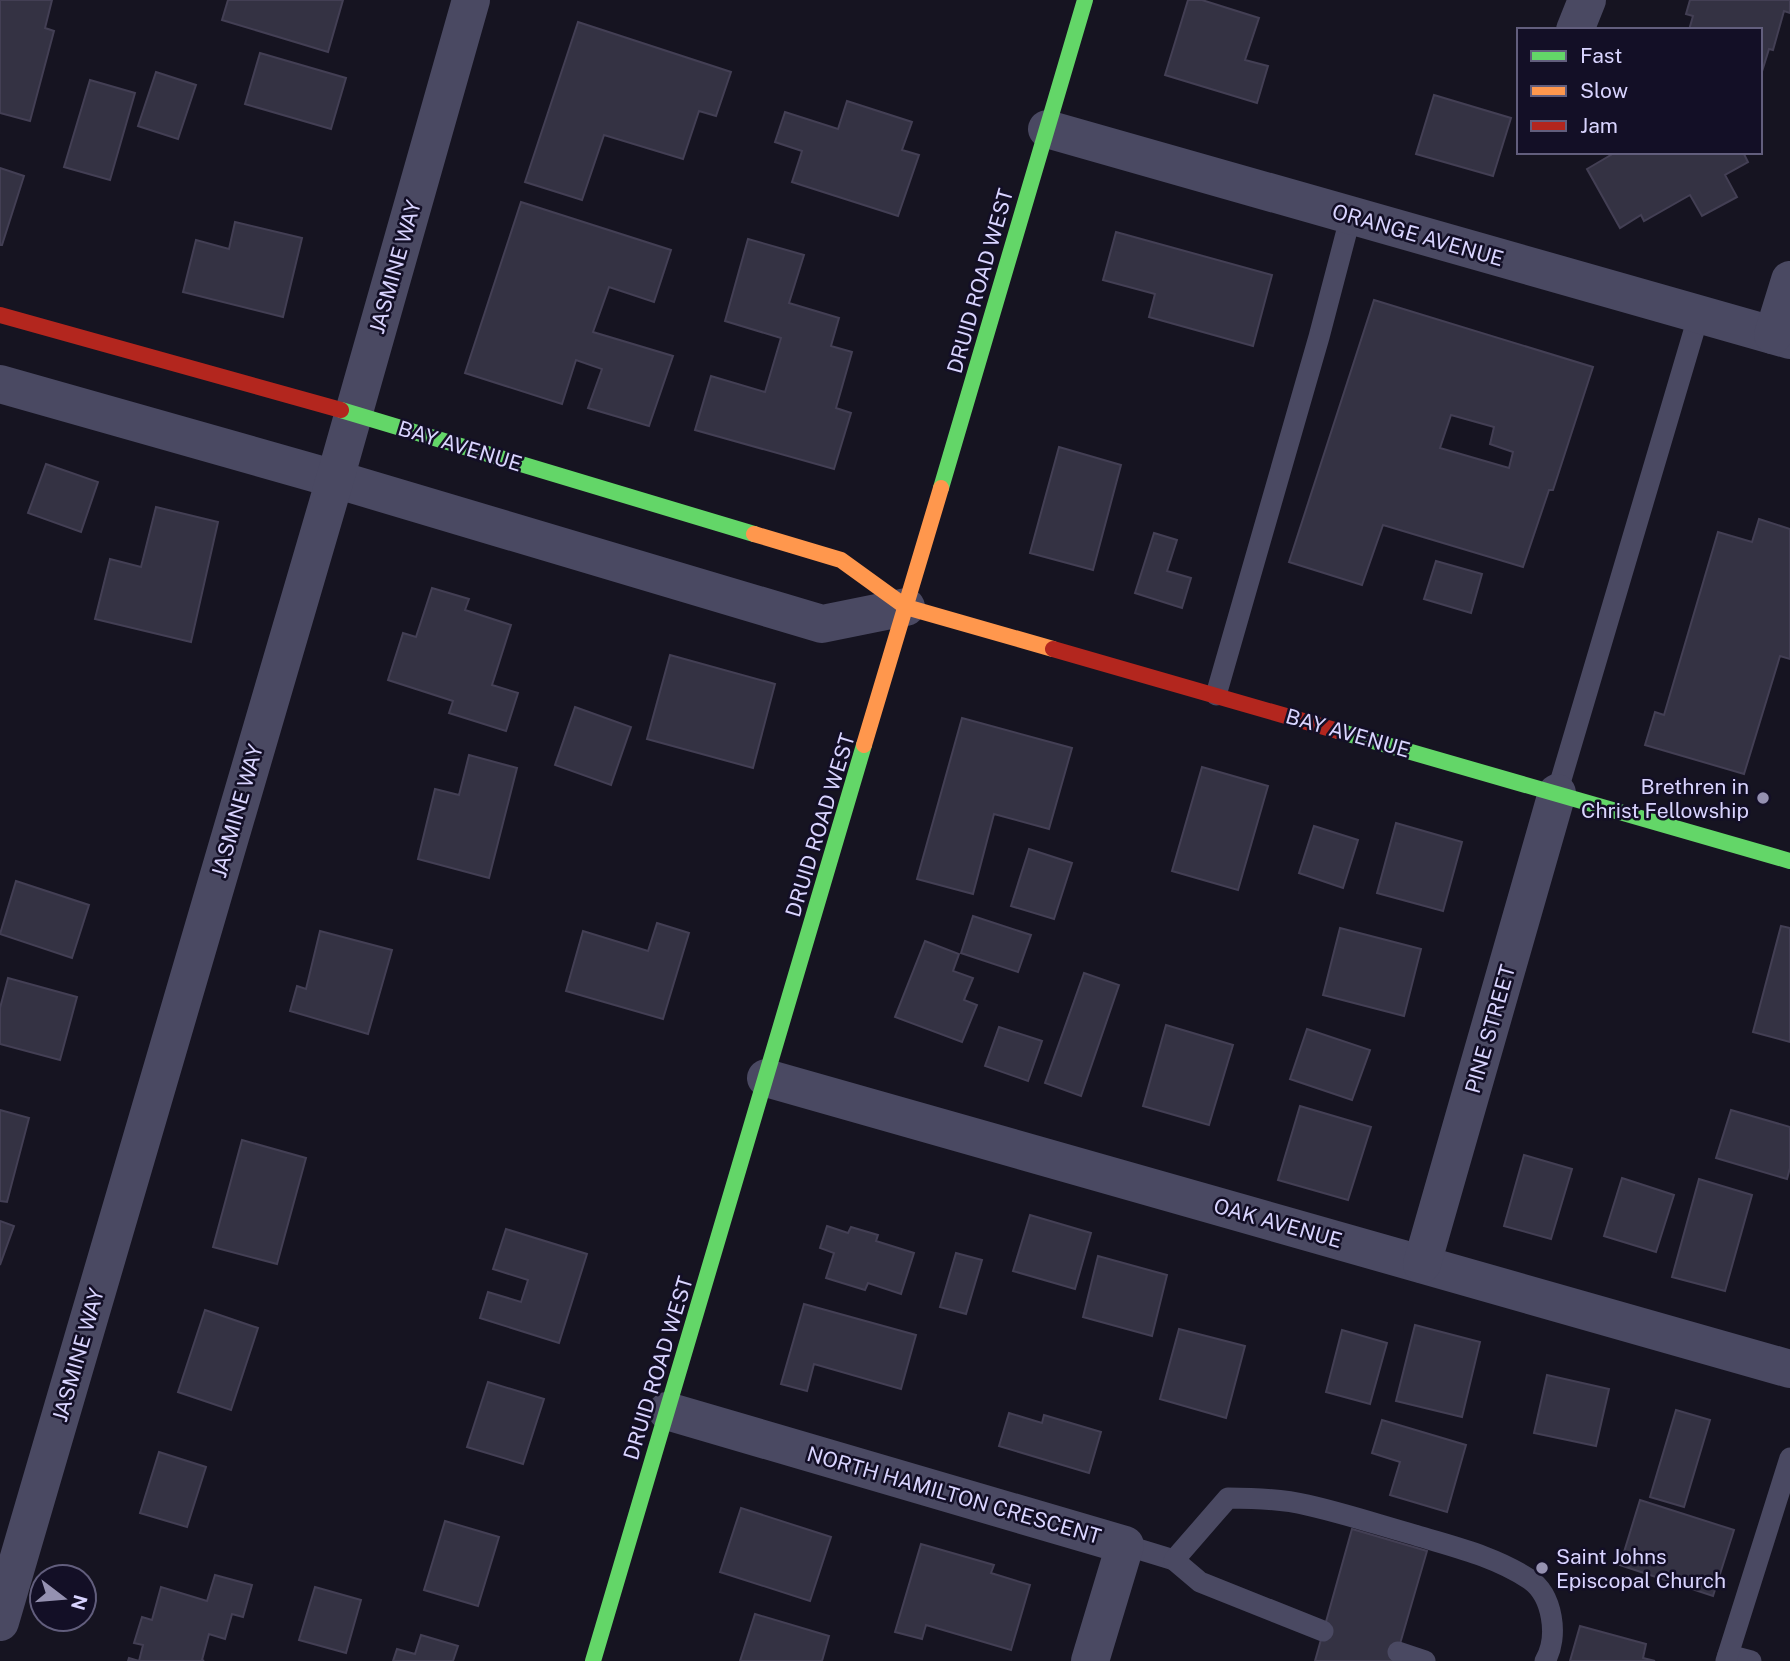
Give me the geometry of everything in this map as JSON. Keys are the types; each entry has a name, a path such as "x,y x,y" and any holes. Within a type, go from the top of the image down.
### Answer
{"street":[{"name":"JASMINE WAY","path":"0,1622 354,414 471,0"},
{"name":"DRUID ROAD WEST","path":"593,1661 1085,0"},
{"path":"1576,28 1587,0"},
{"name":"ORANGE AVENUE","path":"1047,129 1782,338"},
{"path":"1782,338 1790,280"},
{"name":"BAY AVENUE","path":"0,315 354,414 841,560 905,607 1790,861"},
{"name":"BAY AVENUE","path":"0,384 335,479 822,624 905,607"},
{"name":"PINE STREET","path":"1422,1264 1558,793"},
{"name":"OAK AVENUE","path":"766,1078 1790,1369"},
{"name":"NORTH HAMILTON CRESCENT","path":"667,1411 1125,1545 1090,1661"}],"lane":[{"path":"1216,695 1319,337 1351,215"},
{"path":"1558,793 1699,314"},
{"path":"1751,1661 1727,1658 1790,1458"},
{"path":"1174,1560 1228,1498 1305,1504 1479,1554 1530,1580 1544,1594 1550,1615 1552,1635 1545,1661"},
{"path":"1125,1545 1174,1560 1200,1582 1323,1632"},
{"path":"1398,1652 1425,1661"}],"building":[{"path":"0,0 52,0 45,28 54,31 30,121 0,113"},
{"path":"228,0 343,0 328,52 222,20"},
{"path":"1188,0 1202,0 1259,18 1245,60 1268,66 1257,103 1165,75"},
{"path":"1690,0 1790,0 1790,13 1784,11 1773,50 1769,49 1762,72 1762,28 1690,28 1693,16 1686,14"},
{"path":"578,22 731,72 716,116 699,111 683,159 604,135 582,200 525,182"},
{"path":"260,53 346,78 331,129 245,104"},
{"path":"156,72 196,85 178,139 138,126"},
{"path":"90,80 135,93 110,180 64,167"},
{"path":"1434,95 1511,118 1493,176 1416,154"},
{"path":"847,101 912,122 902,150 919,155 898,216 792,182 802,151 775,142 785,112 838,129"},
{"path":"1613,154 1744,154 1748,162 1725,175 1737,197 1702,216 1690,195 1644,221 1641,215 1620,228 1587,169"},
{"path":"0,168 24,176 2,245 0,245"},
{"path":"521,202 671,250 654,302 609,287 593,332 673,356 649,426 588,408 602,369 576,360 562,404 465,373"},
{"path":"235,222 302,238 283,317 183,292 196,240 229,249"},
{"path":"1116,232 1272,275 1253,346 1149,317 1155,294 1103,280"},
{"path":"748,239 804,255 789,303 839,318 831,346 852,352 836,408 851,413 834,469 695,430 711,376 765,392 781,338 725,321"},
{"path":"1374,300 1593,367 1553,490 1549,490 1523,567 1383,525 1362,585 1289,562","holes":["1451,415 1494,427 1490,444 1513,452 1509,468 1440,448"]},
{"path":"1059,447 1121,465 1093,570 1030,553"},
{"path":"46,464 98,482 81,532 28,513"},
{"path":"156,507 218,522 191,642 95,619 110,559 141,567"},
{"path":"1759,519 1790,529 1790,659 1780,656 1744,774 1645,745 1655,712 1664,715 1718,532 1752,542"},
{"path":"1154,533 1177,540 1167,571 1191,578 1182,608 1135,593"},
{"path":"1436,561 1482,574 1471,613 1424,599"},
{"path":"432,588 469,599 465,610 511,625 492,685 518,693 506,731 449,713 453,701 388,680 403,633 416,637"},
{"path":"670,655 775,684 753,768 647,739"},
{"path":"575,707 631,727 611,785 555,765"},
{"path":"962,718 1072,748 1049,829 994,814 973,894 917,879"},
{"path":"469,755 517,768 489,878 418,859 435,789 459,795"},
{"path":"1202,767 1268,786 1238,890 1172,871"},
{"path":"1396,823 1462,842 1443,911 1377,893"},
{"path":"1314,826 1358,840 1343,888 1299,873"},
{"path":"1029,849 1072,863 1054,919 1011,906"},
{"path":"16,881 89,905 72,958 0,934"},
{"path":"973,916 1031,935 1018,972 961,953"},
{"path":"657,923 689,933 663,1019 566,991 583,931 648,951"},
{"path":"1781,926 1790,928 1790,1042 1753,1032"},
{"path":"1340,928 1421,949 1404,1016 1323,995"},
{"path":"320,931 392,950 368,1034 290,1011 297,986 306,989"},
{"path":"925,941 959,954 953,971 973,978 964,1000 977,1005 962,1042 895,1017"},
{"path":"1084,973 1119,985 1081,1096 1045,1083"},
{"path":"8,978 77,997 60,1060 0,1044 0,1008"},
{"path":"1166,1025 1233,1045 1209,1125 1143,1106"},
{"path":"999,1027 1042,1041 1028,1081 985,1066"},
{"path":"1307,1029 1370,1050 1352,1100 1290,1079"},
{"path":"1300,1106 1371,1127 1348,1200 1278,1180"},
{"path":"0,1110 29,1118 7,1202 0,1201"},
{"path":"1731,1110 1790,1127 1790,1168 1787,1179 1716,1158"},
{"path":"242,1140 306,1158 277,1264 213,1247"},
{"path":"1524,1155 1572,1169 1551,1239 1504,1226"},
{"path":"1622,1178 1674,1195 1656,1252 1604,1236"},
{"path":"1699,1179 1752,1195 1725,1291 1672,1277"},
{"path":"1030,1215 1091,1233 1075,1289 1013,1271"},
{"path":"0,1221 14,1226 0,1265"},
{"path":"827,1226 848,1233 851,1227 878,1235 876,1241 914,1253 901,1294 868,1283 865,1290 826,1278 834,1253 820,1248"},
{"path":"506,1229 587,1254 559,1343 480,1318 488,1292 521,1302 528,1280 493,1269"},
{"path":"956,1253 982,1260 966,1314 940,1307"},
{"path":"1098,1256 1167,1275 1152,1336 1083,1317"},
{"path":"804,1304 916,1335 901,1389 814,1364 807,1391 781,1384"},
{"path":"205,1310 258,1328 231,1410 178,1392"},
{"path":"1415,1325 1480,1342 1462,1417 1396,1401"},
{"path":"1179,1329 1245,1346 1226,1418 1160,1399"},
{"path":"1342,1330 1387,1343 1370,1404 1326,1392"},
{"path":"1547,1375 1609,1389 1596,1446 1534,1433"},
{"path":"488,1382 544,1399 523,1464 467,1447"},
{"path":"1676,1410 1710,1420 1684,1507 1650,1497"},
{"path":"1009,1413 1042,1423 1044,1415 1101,1432 1089,1473 999,1446"},
{"path":"1382,1420 1466,1445 1447,1512 1390,1495 1400,1462 1372,1453"},
{"path":"159,1452 206,1467 187,1527 140,1513"},
{"path":"1640,1500 1734,1530 1713,1596 1620,1565"},
{"path":"741,1508 831,1537 810,1601 720,1572"},
{"path":"445,1521 499,1537 478,1606 424,1590"},
{"path":"1352,1529 1427,1551 1395,1661 1315,1661"},
{"path":"921,1544 994,1565 991,1573 1030,1585 1011,1650 926,1625 922,1639 895,1632"},
{"path":"215,1575 252,1585 243,1617 232,1614 225,1639 209,1634 202,1660 204,1661 139,1661 143,1645 134,1643 142,1617 152,1620 161,1587 207,1601"},
{"path":"315,1587 361,1600 346,1653 299,1640"},
{"path":"755,1614 829,1636 822,1661 740,1661"},
{"path":"1580,1626 1646,1644 1643,1658 1655,1661 1570,1661"},
{"path":"421,1635 458,1646 453,1661 393,1661 397,1649 415,1654"}],"traffic: fast":[{"path":"941,488 1085,0"},
{"path":"341,410 754,534"},
{"path":"1338,731 1790,861"},
{"path":"593,1661 864,745"}],"traffic: slow":[{"path":"864,745 941,488"},
{"path":"754,534 841,560 906,607 1053,649"}],"traffic: jam":[{"path":"0,315 341,410"},
{"path":"1053,649 1338,731"}],"place":[{"name":"Brethren in Christ Fellowship","path":"1763,798"},
{"name":"Saint Johns Episcopal Church","path":"1542,1568"}]}
